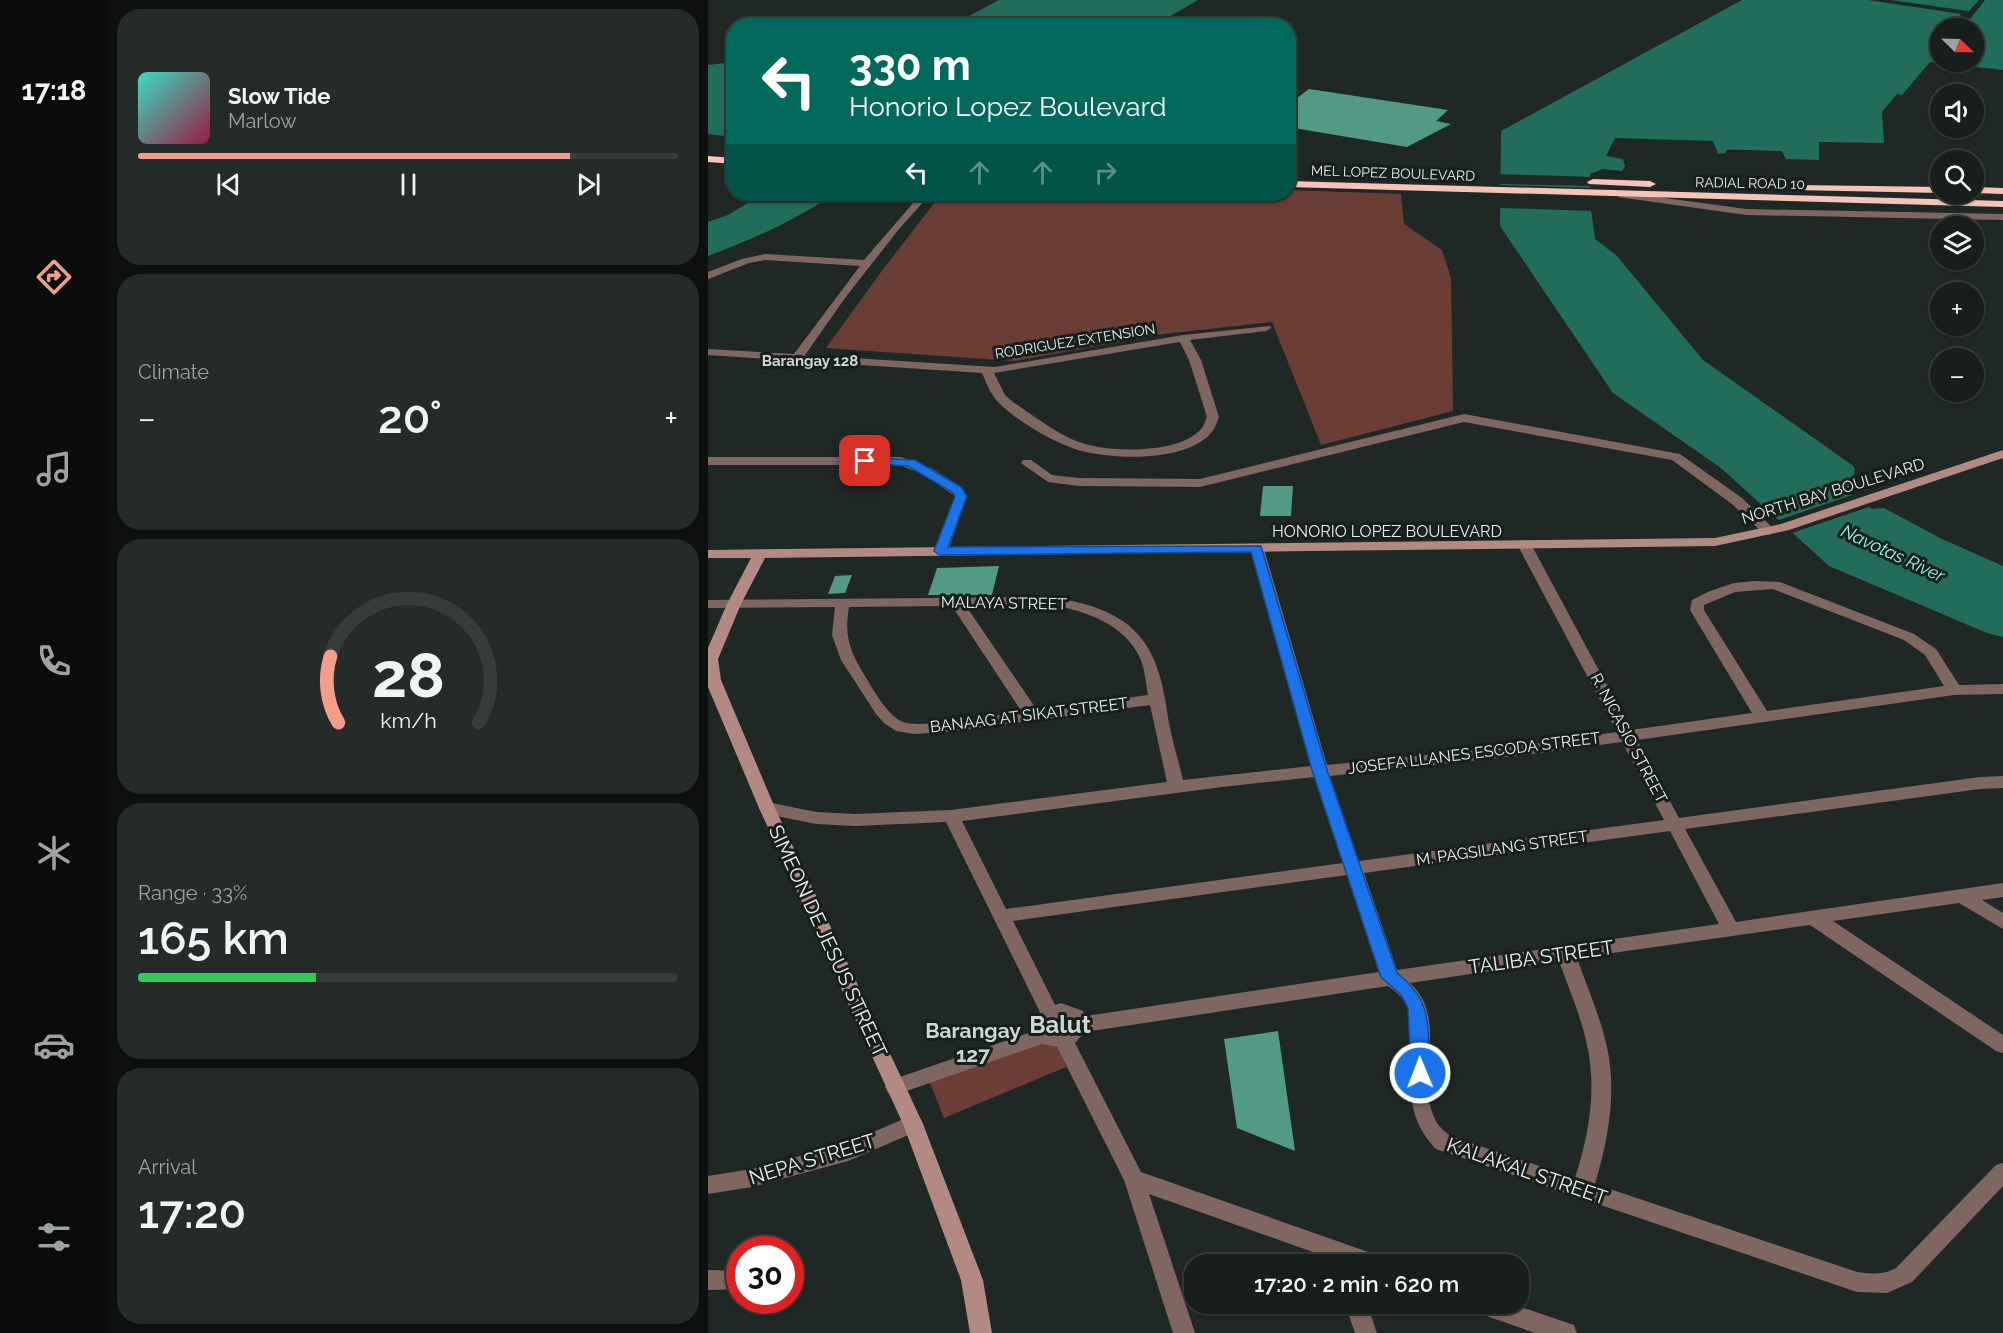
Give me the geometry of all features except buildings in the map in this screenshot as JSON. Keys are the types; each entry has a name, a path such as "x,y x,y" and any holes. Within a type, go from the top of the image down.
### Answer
{"highway":[{"path":"708,147 726,148"},
{"path":"708,159 726,160"},
{"name":"MEL LOPEZ BOULEVARD","path":"1296,173 1495,185"},
{"path":"1495,185 1550,180"},
{"name":"MEL LOPEZ BOULEVARD","path":"1296,184 1495,185"},
{"name":"RADIAL ROAD 10","path":"1495,185 1930,191"},
{"name":"RADIAL ROAD 10","path":"1591,186 1621,195 2003,204"},
{"path":"1798,188 1930,191"},
{"path":"1984,192 2003,192"},
{"path":"1621,195 1698,201 1807,205 2003,209"}],"main road":[{"name":"NORTH BAY BOULEVARD","path":"1525,546 1715,542 1784,527 2003,454"},
{"name":"HONORIO LOPEZ BOULEVARD","path":"708,554 1525,546"},
{"name":"SIMEON DE JESUS STREET","path":"760,553 734,604 711,659 713,680 767,808 913,1124 972,1280 981,1333"}],"street":[{"path":"1621,195 1746,212 2003,217"},
{"path":"798,357 866,263 917,201"},
{"path":"708,276 746,261 765,257 866,263"},
{"name":"RODRIGUEZ EXTENSION","path":"708,352 986,370 1015,368 1183,338 1266,328"},
{"path":"986,370 1000,397 1009,405 1080,447 1099,451 1128,452 1177,449 1195,442 1207,432 1213,417 1195,360 1183,338"},
{"path":"1027,464 1048,478 1059,480 1200,483 1464,418 1676,457 1737,501 1769,531"},
{"path":"708,461 901,461 911,463 957,490 961,496 940,551"},
{"name":"R. NICASIO STREET","path":"1525,546 1731,930"},
{"name":"KALAKAL STREET","path":"1257,549 1320,770 1390,977 1407,990 1417,1007 1422,1105 1428,1128 1434,1137 1443,1143 1581,1191 1857,1282 1876,1285 1893,1282 1904,1275 2003,1172"},
{"path":"1762,716 1697,610 1697,603 1709,595 1759,584 1775,585 1899,633 1931,652 1954,690"},
{"name":"MALAYA STREET","path":"708,604 1050,601 1071,603 1112,618 1140,644 1148,659 1176,787"},
{"path":"956,602 1033,716"},
{"name":"BANAAG AT SIKAT STREET","path":"843,603 839,639 849,664 888,718 898,726 947,727 1158,699"},
{"name":"JOSEFA LLANES ESCODA STREET","path":"767,808 816,818 836,819 951,816 1320,770 1517,751 1954,690 2003,689"},
{"name":"M. PAGSILANG STREET","path":"1001,916 1675,824 2003,782"},
{"path":"951,816 1050,1014"},
{"name":"TALIBA STREET","path":"1078,1024 2003,890"},
{"path":"1962,896 2003,922"},
{"path":"1814,918 2003,1045"},
{"path":"1566,954 1597,1046 1601,1077 1600,1113 1593,1155 1581,1191"},
{"path":"895,1087 1054,1037 1075,1032 1078,1020 1072,1013 1061,1011 1050,1014 1042,1024 1054,1037 1134,1179 1184,1333"},
{"name":"NEPA STREET","path":"708,1185 752,1178 848,1152 913,1124"},
{"path":"1134,1179 1331,1254"},
{"path":"708,1280 726,1280"},
{"path":"1359,1314 1366,1333"},
{"path":"1510,1314 1553,1330"}],"shaded area":[{"path":"1296,190 1401,194 1404,224 1442,250 1451,278 1453,411 1321,445 1272,322 1163,334 1015,361 826,348 936,201 1296,201"},
{"path":"1039,1040 1060,1049 1066,1067 944,1118 929,1081"}],"water":[{"path":"999,0 1198,0 1167,18 965,18"},
{"name":"Navotas River","path":"1742,0 2003,0 2003,70 1984,68 1984,18 1930,18 1930,62 1902,95 1897,94 1882,112 1884,143 1819,142 1819,160 1786,159 1782,151 1726,150 1726,153 1718,154 1713,141 1615,138 1606,156 1623,159 1625,166 1622,171 1603,169 1590,174 1590,202 1595,239 1617,256 1703,360 1852,465 1855,469 1850,494 1872,509 1884,508 1940,538 2003,566 2003,637 1987,633 1829,566 1721,468 1613,393 1500,226 1501,131"},
{"path":"726,63 726,136 708,134 708,65"},
{"path":"751,201 823,201 773,229 708,256 708,222 728,215"}],"pier":[{"path":"1868,0 1890,0 1969,11 1979,0 1985,0 1971,18 1959,17 1961,14"},
{"path":"1497,174 1593,177 1593,186 1497,184"},
{"path":"1498,185 1593,188 1595,211 1498,208"},
{"path":"1852,495 1869,507 1792,533 1776,521"}],"district":[{"name":"Barangay 128","path":"810,361"},
{"name":"Balut","path":"1060,1024"},
{"name":"Barangay 127","path":"973,1042"}],"route":[{"path":"865,461 911,463 957,490 961,496 940,551 1257,549 1320,770 1390,977 1407,990 1417,1007 1420,1073"}]}
